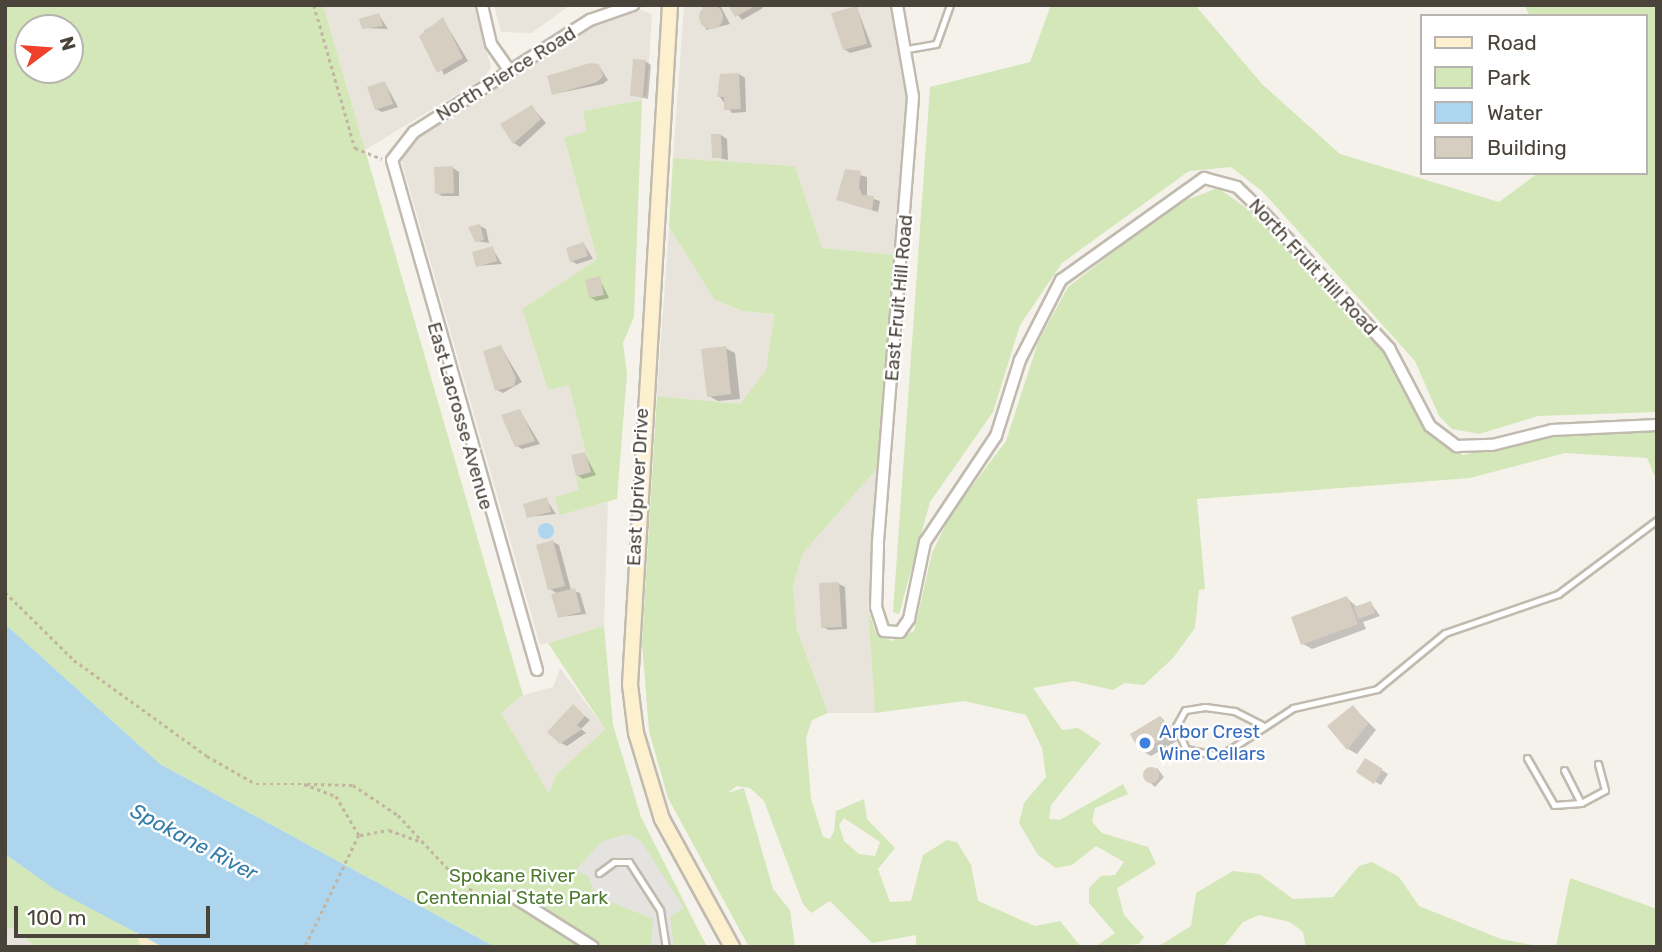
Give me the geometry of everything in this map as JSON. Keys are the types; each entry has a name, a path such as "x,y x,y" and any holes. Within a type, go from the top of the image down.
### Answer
{"street":[{"path":"482,5 491,44 510,71"},
{"name":"North Pierce Road","path":"391,160 409,135 590,20 633,5"},
{"name":"East Upriver Drive","path":"670,5 631,685 636,733 662,819 732,947"},
{"name":"East Fruit Hill Road","path":"876,592 912,140 907,49 897,5"},
{"name":"East Lacrosse Avenue","path":"391,160 537,670"},
{"name":"North Fruit Hill Road","path":"876,592 879,623 889,634 900,632 908,619 925,542 996,436 1020,360 1061,281 1204,178 1237,187 1260,209 1389,348 1430,426 1457,446 1492,445 1552,430 1657,425"},
{"path":"514,897 593,947"}],"lane":[{"path":"907,49 936,44 950,5"},
{"path":"1262,724 1234,711 1205,707 1180,713 1176,726 1186,750 1212,757 1262,724 1293,708 1377,689 1445,633 1558,594 1657,520"},
{"path":"1527,758 1554,805 1581,803 1605,790 1598,764"},
{"path":"1564,770 1581,803"},
{"path":"599,873 614,862 629,862 660,910 666,947"}],"path":[{"path":"314,5 355,148 391,160"},
{"path":"5,592 84,668 207,756 256,784 353,785 427,844 463,885 493,902 514,897"},
{"path":"304,784 336,796 359,835"},
{"path":"359,835 389,830 427,844"},
{"path":"305,947 351,857 359,835"}],"shaded area":[{"path":"323,5 474,5 491,67 485,77 365,150"},
{"path":"494,5 570,5 532,33 501,32"},
{"path":"684,5 893,5 909,94 896,255 822,248 795,166 673,158"},
{"path":"642,10 652,14 647,93 642,100 583,111 588,131 564,139 597,259 522,309 548,390 569,384 591,473 560,514 608,502 604,626 540,645 400,156 407,145 601,21"},
{"path":"669,227 714,299 742,311 774,314 766,370 740,404 657,396"},
{"path":"881,464 868,610 875,713 828,713 797,628 793,586 803,553"},
{"path":"560,668 605,729 556,775 549,795 501,713 523,695 553,687"},
{"path":"628,834 641,841 684,908 670,917 674,947 651,947 653,919 596,896 588,876 576,870 602,841"},
{"path":"14,927 35,947 5,947 5,931"}],"green space":[{"name":"Spokane River Centennial State Park","path":"5,5 323,5 523,695 501,713 549,794 556,775 605,729 548,643 604,626 613,725 641,817 707,947 495,947 160,764 5,624"},
{"path":"1051,5 1195,5 1262,84 1340,154 1499,202 1535,175 1648,175 1648,14 1529,14 1524,5 1657,5 1657,412 1538,416 1479,434 1452,429 1439,416 1415,361 1263,192 1231,167 1189,171 1062,263 1020,325 993,412 930,502 899,614 893,612 930,87 1030,62"},
{"path":"642,100 634,317 623,343 627,374 617,499 560,515 555,497 579,490 576,477 591,473 569,385 548,390 522,309 597,259 564,138 587,131 583,111"},
{"path":"673,158 795,166 822,248 896,255 881,464 803,553 793,586 797,629 828,713 812,720 806,738 811,799 823,837 830,839 834,831 836,811 864,799 867,819 895,848 878,869 890,902 911,901 923,855 947,840 957,842 971,865 978,901 1035,926 1060,921 1081,947 916,947 916,935 872,943 830,901 811,913 803,904 764,801 750,788 737,786 727,793 744,788 773,889 790,910 795,947 749,947 668,798 649,731 642,643 657,396 740,404 766,370 774,314 742,311 714,299 669,227","holes":["844,818 880,842 875,856 859,854 844,841 839,825"]},
{"path":"1218,188 1262,219 1387,352 1437,439 1463,455 1554,437 1657,431 1657,481 1647,458 1565,453 1470,478 1197,499 1205,589 1199,590 1195,628 1173,658 1144,685 1125,683 1113,690 1073,681 1033,688 1062,730 1078,728 1101,743 1051,805 1049,819 1060,820 1123,784 1128,794 1095,808 1092,822 1102,833 1148,847 1156,864 1117,888 1124,915 1144,937 1139,944 1095,947 1115,933 1089,903 1089,888 1101,876 1115,875 1124,862 1096,846 1072,865 1056,868 1038,855 1019,823 1024,803 1046,777 1042,748 1026,715 964,701 875,713 868,610 876,633 891,641 914,631 932,553 951,514 1006,441 1038,342 1068,287 1176,204"},
{"path":"5,854 57,890 135,930 141,947 35,947 14,927 5,931"},
{"path":"1372,862 1399,877 1419,906 1501,939 1543,947 1306,947 1303,932 1290,922 1259,915 1243,922 1223,947 1157,947 1191,926 1196,893 1233,871 1259,874 1293,899 1333,897 1359,866"},
{"path":"1570,878 1657,909 1657,947 1556,947"}],"sand":[{"path":"135,930 163,947 141,947"}],"water":[{"path":"546,523 552,525 552,537 546,539 540,537 538,531 540,525"},
{"name":"Spokane River","path":"5,624 160,764 495,947 163,947 56,890 5,854"}],"building":[{"path":"711,5 720,8 723,17 720,26 711,29 702,26 699,17 702,8"},
{"path":"728,5 757,5 735,17"},
{"path":"857,6 867,44 843,50 831,13"},
{"path":"379,13 383,26 362,29 359,19"},
{"path":"443,17 463,58 437,73 419,36"},
{"path":"633,59 646,60 643,97 630,96"},
{"path":"590,63 599,64 603,76 597,82 552,95 547,76"},
{"path":"739,73 741,109 724,110 724,97 717,97 720,74"},
{"path":"385,81 393,104 375,110 367,87"},
{"path":"532,105 541,119 513,144 500,124"},
{"path":"711,134 721,134 722,158 712,158"},
{"path":"453,166 454,193 435,194 434,167"},
{"path":"845,169 861,171 859,187 862,195 874,196 872,210 836,200"},
{"path":"480,224 484,240 475,242 468,227"},
{"path":"584,242 588,256 570,262 566,248"},
{"path":"493,246 497,261 476,267 472,252"},
{"path":"600,276 604,295 589,298 585,280"},
{"path":"501,345 516,378 514,386 495,391 483,351"},
{"path":"726,346 731,394 707,397 701,349"},
{"path":"520,409 535,441 515,447 501,415"},
{"path":"585,452 591,472 576,476 571,455"},
{"path":"547,497 551,512 527,518 523,504"},
{"path":"553,540 565,586 548,590 536,545"},
{"path":"839,582 842,627 821,628 819,583"},
{"path":"575,588 581,612 558,618 551,594"},
{"path":"1347,596 1358,624 1301,645 1291,617"},
{"path":"1371,601 1375,613 1358,619 1354,607"},
{"path":"573,704 585,716 577,725 582,729 560,744 547,732"},
{"path":"1353,705 1368,724 1347,750 1327,726"},
{"name":"Arbor Crest Wine Cellars","path":"1160,716 1176,731 1140,752 1130,734"},
{"path":"1365,758 1383,769 1374,784 1356,772"},
{"path":"1148,767 1154,767 1159,775 1157,781 1148,783 1143,778 1143,772"}],"place":[{"name":"Arbor Crest Wine Cellars","path":"1145,743"}]}
